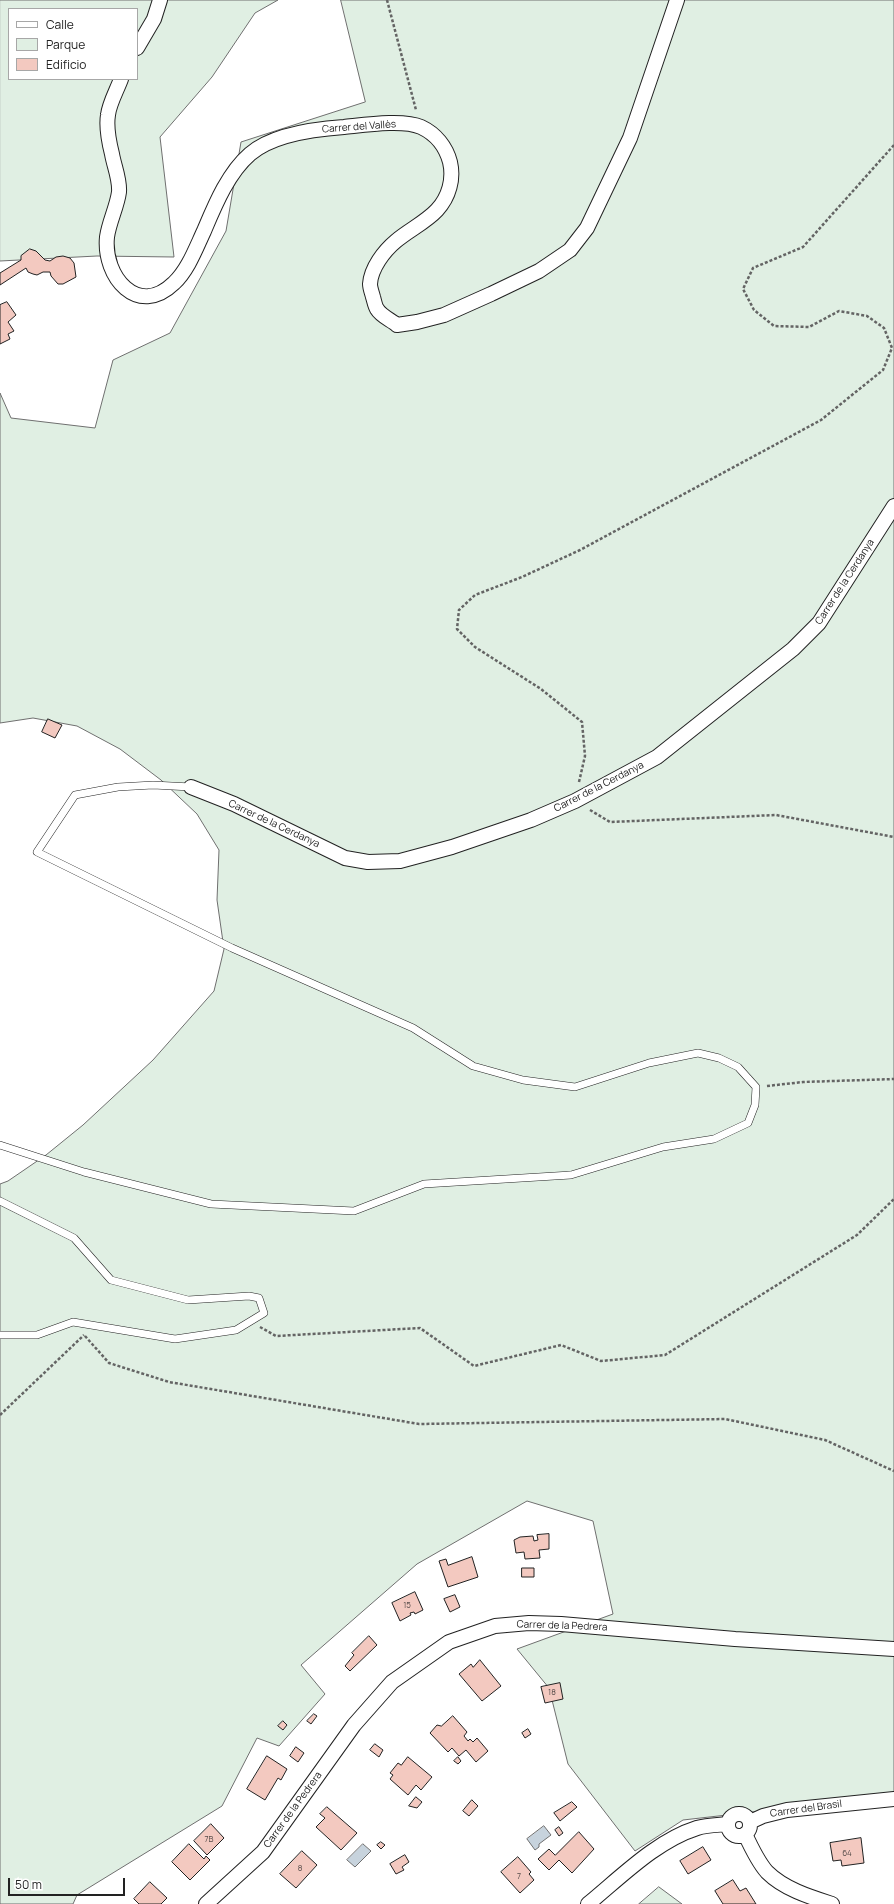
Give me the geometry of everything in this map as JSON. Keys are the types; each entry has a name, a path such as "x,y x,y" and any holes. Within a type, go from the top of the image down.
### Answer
{"street":[{"path":"138,46 154,19 160,0"},
{"name":"Carrer del Vallès","path":"121,80 108,114 108,132 118,177 119,192 110,222 107,240 107,258 112,271 121,286 131,293 146,297 159,293 174,283 195,250 226,186 238,166 252,152 286,137 329,128 394,123 420,126 435,136 447,150 451,168 451,186 445,199 437,210 394,242 376,265 370,285 376,309 397,325 417,322 444,315 539,271 570,250 587,228 630,138 677,0"},
{"name":"Carrer de la Cerdanya","path":"191,787 234,804 345,858 368,862 400,861 452,847 531,820 575,801 657,757 793,649 819,623 894,506"},
{"name":"Carrer de la Pedrera","path":"206,1904 263,1852 354,1725 392,1682 449,1642 495,1626 542,1623 894,1649"},
{"name":"Carrer del Brasil","path":"747,1828 763,1816 787,1810 894,1799"},
{"path":"588,1904 649,1853 697,1828 728,1824 730,1818 738,1814 746,1816 747,1828 755,1854 767,1871 776,1879 807,1895 832,1904"}],"lane":[{"path":"0,1145 84,1172 211,1204 354,1210 424,1184 570,1175 663,1147 714,1139 748,1123 755,1105 756,1087 738,1067 719,1058 698,1053 649,1063 575,1087 523,1080 472,1066 413,1028 232,948 37,852 75,795 153,784 191,787"},
{"path":"0,1201 74,1238 111,1280 188,1300 249,1296 260,1298 264,1313 252,1322 236,1330 175,1339 73,1322 37,1335 0,1335"}],"path":[{"path":"387,0 420,126"},
{"path":"894,145 803,248 753,268 743,289 754,310 774,326 809,327 839,311 867,316 884,328 892,348 883,370 821,420 580,550 522,577 475,595 459,610 458,629 475,647 541,689 582,722 585,756 575,801 610,822 776,815 894,837"},
{"path":"756,1087 803,1082 894,1079"},
{"path":"252,1322 276,1336 420,1328 474,1366 561,1345 601,1361 665,1355 858,1235 894,1199"},
{"path":"73,1322 109,1363 169,1382 419,1424 725,1419 825,1440 894,1471"},
{"path":"0,1415 84,1335"}],"green space":[{"path":"0,0 278,0 255,13 212,77 160,137 174,257 97,256 0,261"},
{"path":"341,0 894,0 894,1796 683,1820 635,1851 568,1764 549,1688 517,1649 613,1614 593,1521 527,1501 417,1564 301,1665 325,1694 279,1746 257,1738 222,1806 77,1895 73,1904 0,1904 0,1184 8,1181 46,1155 83,1125 153,1060 214,991 224,949 217,900 219,850 197,814 161,780 120,749 77,726 33,718 0,723 0,393 11,418 95,428 113,360 170,333 226,231 241,142 365,102"},
{"path":"659,1887 682,1904 639,1904"}],"shaded area":[{"path":"544,1826 551,1835 539,1844 539,1847 535,1850 527,1839"},
{"path":"363,1844 371,1851 355,1867 347,1860"}],"building":[{"path":"30,249 36,251 45,260 50,261 56,257 63,256 70,258 74,263 76,277 63,284 58,284 51,276 50,272 43,272 37,275 28,272 26,268 0,285 0,273 21,260 21,256"},
{"path":"7,302 16,315 8,322 14,331 8,334 10,339 0,344 0,305"},
{"path":"48,719 62,725 55,738 42,732"},
{"path":"549,1534 549,1549 539,1550 540,1558 525,1559 524,1552 516,1553 514,1540 520,1537 533,1536 534,1541 538,1540 537,1535"},
{"path":"472,1557 478,1577 448,1587 439,1561 446,1559 448,1565"},
{"path":"522,1568 534,1568 534,1577 522,1577"},
{"path":"415,1592 423,1610 415,1614 414,1612 410,1613 411,1615 400,1621 392,1603"},
{"path":"455,1595 460,1607 450,1612 444,1599"},
{"path":"369,1636 377,1645 350,1671 345,1666 354,1655 352,1653"},
{"path":"480,1660 501,1686 482,1701 459,1674 471,1664 473,1667"},
{"path":"560,1683 563,1699 545,1703 541,1687"},
{"path":"314,1714 317,1716 311,1724 307,1721"},
{"path":"453,1716 467,1732 464,1736 468,1741 470,1739 473,1742 477,1738 488,1751 476,1762 466,1750 459,1756 452,1748 448,1752 430,1733 437,1725 441,1726"},
{"path":"283,1721 287,1725 283,1730 278,1726"},
{"path":"528,1729 531,1734 525,1738 522,1733"},
{"path":"375,1744 383,1750 379,1757 370,1750"},
{"path":"296,1747 304,1753 298,1762 290,1756"},
{"path":"267,1756 287,1769 281,1780 278,1778 265,1800 247,1789"},
{"path":"408,1757 432,1777 421,1790 416,1785 408,1795 390,1779 393,1775 390,1773 398,1763 401,1765"},
{"path":"458,1757 461,1761 458,1764 454,1761"},
{"path":"416,1797 422,1802 417,1808 409,1806"},
{"path":"472,1800 478,1806 469,1816 463,1811"},
{"path":"572,1802 577,1807 560,1821 554,1813"},
{"path":"327,1807 357,1833 341,1850 316,1827 325,1818 320,1814"},
{"path":"211,1824 224,1838 207,1855 194,1841"},
{"path":"559,1827 563,1833 559,1836 555,1830"},
{"path":"579,1832 594,1849 572,1873 559,1860 549,1870 538,1859 549,1849 555,1855"},
{"path":"861,1838 864,1863 842,1866 841,1860 833,1861 830,1843"},
{"path":"381,1842 385,1845 381,1849 377,1845"},
{"path":"189,1844 204,1859 206,1856 210,1860 190,1880 172,1862"},
{"path":"703,1847 711,1860 688,1874 680,1861"},
{"path":"302,1851 317,1865 296,1888 280,1874"},
{"path":"405,1855 409,1862 402,1867 404,1870 396,1874 390,1864"},
{"path":"518,1857 531,1872 529,1874 534,1880 520,1893 501,1872"},
{"path":"733,1880 740,1891 746,1888 756,1904 723,1904 715,1891"},
{"path":"150,1882 167,1898 161,1904 139,1904 134,1899"}]}
